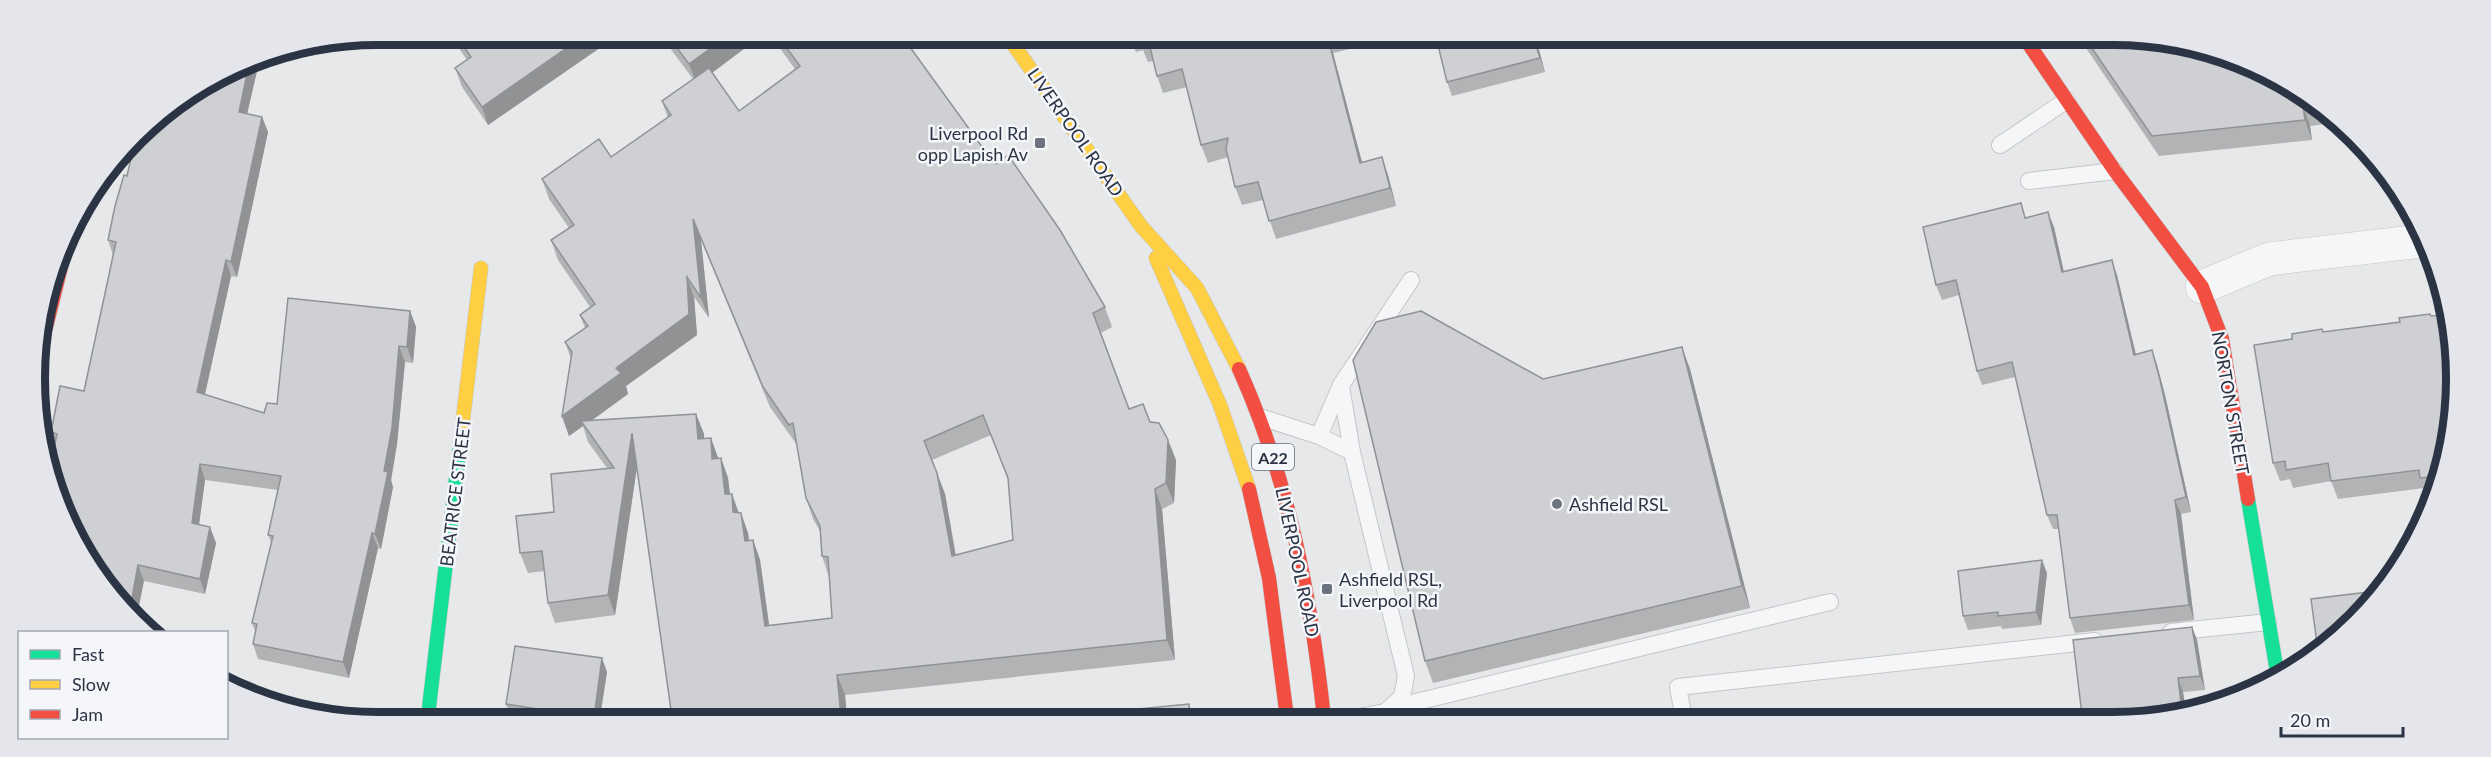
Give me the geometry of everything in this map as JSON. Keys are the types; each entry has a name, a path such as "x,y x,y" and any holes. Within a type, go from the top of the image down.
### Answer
{"main road":[{"name":"LIVERPOOL ROAD","path":"1014,45 1143,228 1202,296 1246,381 1279,475 1302,568 1319,667 1323,712"},
{"name":"NORTON STREET","path":"2029,45 2115,171 2202,287 2222,339 2276,669"},
{"name":"LIVERPOOL ROAD","path":"1143,228 1229,424 1252,499 1269,584 1286,712"},
{"name":"BEATRICE STREET","path":"428,712 481,268"}],"street":[{"path":"2202,287 2269,259 2417,242"}],"lane":[{"path":"2000,145 2067,100"},
{"path":"2029,181 2115,171"},
{"path":"1319,436 1341,385 1411,280"},
{"path":"1341,385 1352,452 1406,676 1402,698 1385,712"},
{"path":"1259,417 1319,436 1352,452"},
{"path":"1390,708 1830,602"},
{"path":"2150,635 2268,622"},
{"path":"1683,712 1678,687 2114,639"}],"building":[{"path":"463,45 571,45 482,107 455,68 471,57"},
{"path":"675,45 715,45 689,64"},
{"path":"785,45 909,45 996,164 1008,155 1060,230 1105,307 1093,313 1129,409 1143,404 1150,422 1159,423 1168,440 1166,483 1155,489 1167,640 837,675 841,712 671,712 632,433 608,595 548,603 542,551 520,553 516,516 554,512 551,474 614,468 581,421 696,414 698,439 711,438 712,459 721,458 725,494 732,494 733,512 741,513 745,541 753,540 765,626 832,618 828,557 822,556 820,526 806,498 793,423 789,425 763,387 693,219 701,298 687,277 689,314 616,368 621,373 562,416 572,352 565,342 588,326 580,315 595,304 551,240 574,225 542,179 599,139 611,157 671,115 662,101 709,68 739,111 800,66","holes":["983,415 1008,478 1013,540 952,556 937,473 924,441"]},
{"path":"1149,45 1330,45 1360,163 1382,157 1390,188 1269,221 1258,182 1235,187 1226,149 1228,138 1201,145 1182,69 1157,76"},
{"path":"1438,45 1536,45 1540,58 1447,82"},
{"path":"2090,45 2156,48 2199,56 2260,79 2305,106 2305,120 2152,136"},
{"path":"248,72 239,112 262,117 231,262 226,260 197,392 264,413 267,403 277,404 288,298 410,311 407,347 399,346 392,428 384,471 388,472 343,662 253,644 257,624 252,623 273,536 268,535 281,476 200,464 192,523 210,527 200,579 138,565 131,602 101,564 70,506 53,453 57,434 51,432 60,386 84,391 116,242 108,240 124,175 127,176 132,155 175,114 193,101"},
{"path":"2021,203 2025,218 2048,212 2062,272 2112,260 2134,355 2152,350 2186,497 2175,500 2189,605 2070,618 2057,515 2047,515 2012,362 1977,371 1956,280 1936,285 1923,227"},
{"name":"Ashfield RSL","path":"1421,311 1543,379 1682,347 1742,586 1425,661 1353,360 1376,322"},
{"path":"2440,315 2445,357 2445,400 2440,444 2431,477 2420,478 2419,470 2331,481 2328,463 2286,470 2285,461 2273,463 2254,345 2292,339 2292,334 2322,329 2323,332 2400,322 2399,318"},
{"path":"2042,560 2036,612 1998,616 1998,612 1963,616 1958,571"},
{"path":"2368,592 2317,642 2311,599"},
{"path":"2192,627 2200,676 2178,678 2181,703 2107,712 2082,712 2073,640"},
{"path":"515,646 602,658 595,712 537,712 538,709 506,704"},
{"path":"1189,704 1190,712 1106,712"}],"traffic: fast":[{"path":"428,712 460,444"},
{"path":"2248,499 2276,669"}],"traffic: slow":[{"path":"1014,45 1141,226 1197,288 1239,369"},
{"path":"1156,258 1220,405 1249,489"},
{"path":"460,444 481,268"}],"traffic: jam":[{"path":"2029,45 2115,171 2202,287 2222,339 2248,499"},
{"path":"1239,369 1272,453 1295,540 1305,584 1323,712"},
{"path":"1249,489 1269,578 1286,712"}],"place":[{"name":"Liverpool Rd opp Lapish Av","path":"1040,143"},
{"name":"Ashfield RSL","path":"1557,504"},
{"name":"Ashfield RSL, Liverpool Rd","path":"1327,589"}]}
